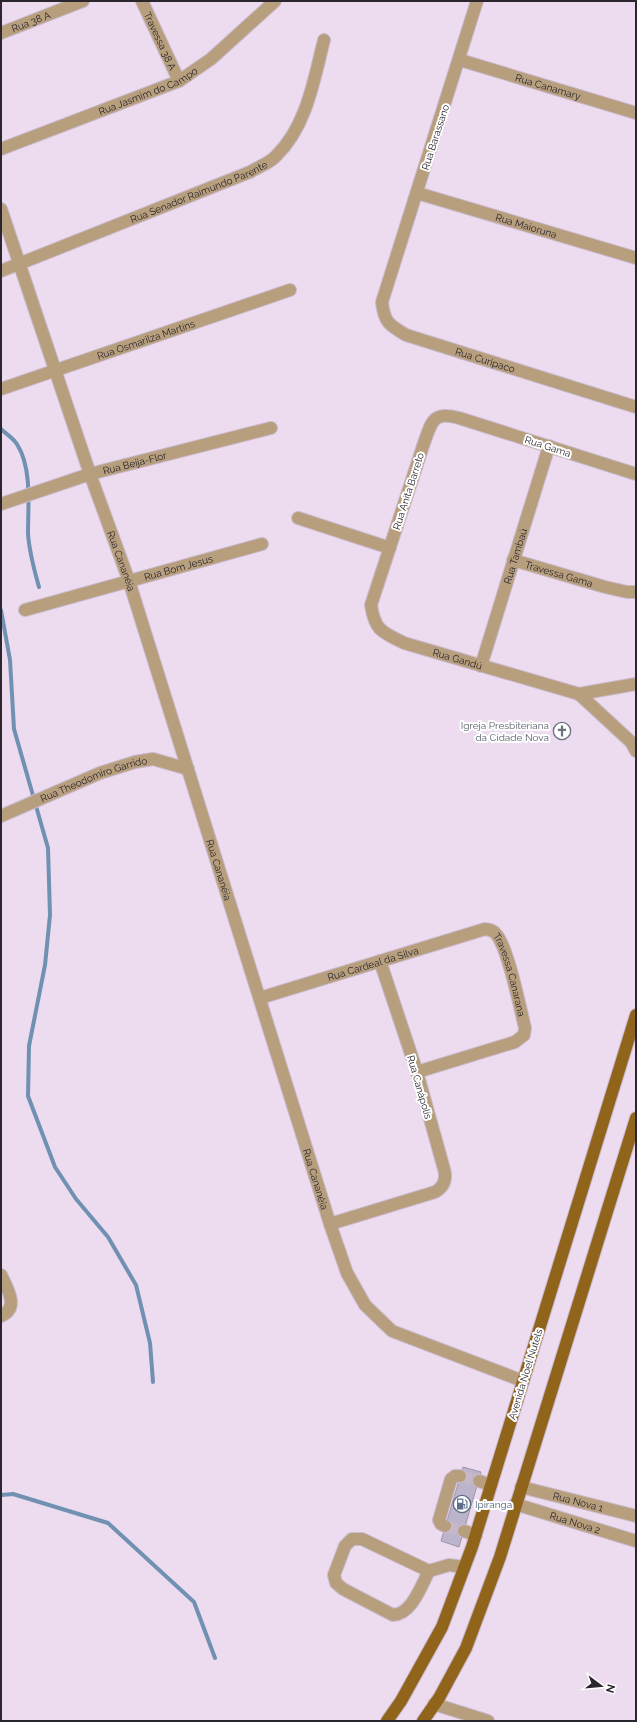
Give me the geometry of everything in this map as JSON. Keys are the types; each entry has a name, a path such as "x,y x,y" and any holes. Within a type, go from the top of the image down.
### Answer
{"main road":[{"name":"Avenida Noel Nutels","path":"387,1721 401,1702 442,1627 476,1535 522,1381 636,1015"},
{"path":"423,1721 439,1698 466,1648 500,1557 636,1118"}],"street":[{"name":"Rua 38 A","path":"1,33 83,1"},
{"name":"Travessa 38 A","path":"142,1 180,81"},
{"name":"Rua Jasmim do Campo","path":"1,149 180,81 211,59 274,1"},
{"name":"Rua Barassano","path":"391,273 460,60 477,1"},
{"name":"Rua Senador Raimundo Parente","path":"1,271 20,265 250,172 276,157 294,132 309,98 324,40"},
{"name":"Rua Canamary","path":"460,60 636,113"},
{"name":"Rua Maioruna","path":"417,193 636,258"},
{"name":"Rua Cananéia","path":"1,210 90,474 129,581 330,1224 347,1273 365,1305 392,1330 522,1381"},
{"name":"Rua Curipaco","path":"391,273 382,302 384,316 391,327 406,335 636,407"},
{"name":"Rua Osmarilza Martins","path":"1,389 290,290"},
{"name":"Rua Anita Barreto","path":"377,589 431,426 437,418 446,414 459,418"},
{"name":"Rua Gama","path":"459,418 636,474"},
{"name":"Rua Beija-Flor","path":"1,504 90,474 271,428"},
{"name":"Rua Tambaú","path":"481,666 549,446"},
{"path":"298,518 390,548"},
{"name":"Rua Bom Jesus","path":"25,610 262,544"},
{"name":"Travessa Gama","path":"513,560 605,587 627,592 636,592"},
{"name":"Rua Gandú","path":"377,589 371,605 375,625 385,634 404,643 579,694 636,684"},
{"name":"Rua Gandú","path":"579,694 631,742 636,751"},
{"name":"Rua Theodomiro Garrido","path":"1,816 100,773 135,762 153,759 188,769"},
{"name":"Rua Cardeal da Silva","path":"260,998 485,929"},
{"name":"Travessa Canarana","path":"417,1072 514,1042 524,1035 525,1028 501,944 493,930 485,929"},
{"name":"Rua Canápolis","path":"330,1224 440,1189 443,1185 445,1175 417,1072 380,961"},
{"path":"1,1275 11,1297 10,1308 6,1314 1,1316"},
{"path":"445,1526 441,1524 439,1520 451,1479 455,1476 460,1476"},
{"path":"478,1481 491,1485"},
{"name":"Rua Nova 1","path":"521,1487 636,1516"},
{"name":"Rua Nova 2","path":"516,1504 636,1541"},
{"path":"464,1531 476,1535"},
{"path":"429,1571 408,1609 401,1615 393,1615 343,1589 336,1583 334,1575 345,1546 352,1539 362,1539 429,1571 449,1565 464,1567"},
{"path":"434,1704 488,1721"}],"building":[{"name":"Ipiranga","path":"463,1467 481,1472 459,1547 441,1541"}],"waterway":[{"path":"1,429 17,443 25,466 29,500 28,533 32,560 39,587"},
{"path":"1,610 10,660 14,729 48,848 50,915 45,965 29,1046 28,1096 55,1167 76,1199 108,1237 136,1285 150,1343 153,1382"},
{"path":"1,1495 13,1494 108,1523 194,1602 215,1658"}],"tunnel":[{"path":"460,1476 479,1481"},
{"path":"445,1526 464,1531"}],"place":[{"name":"Igreja Presbiteriana da Cidade Nova","path":"562,731"},
{"name":"Ipiranga","path":"462,1504"}]}
